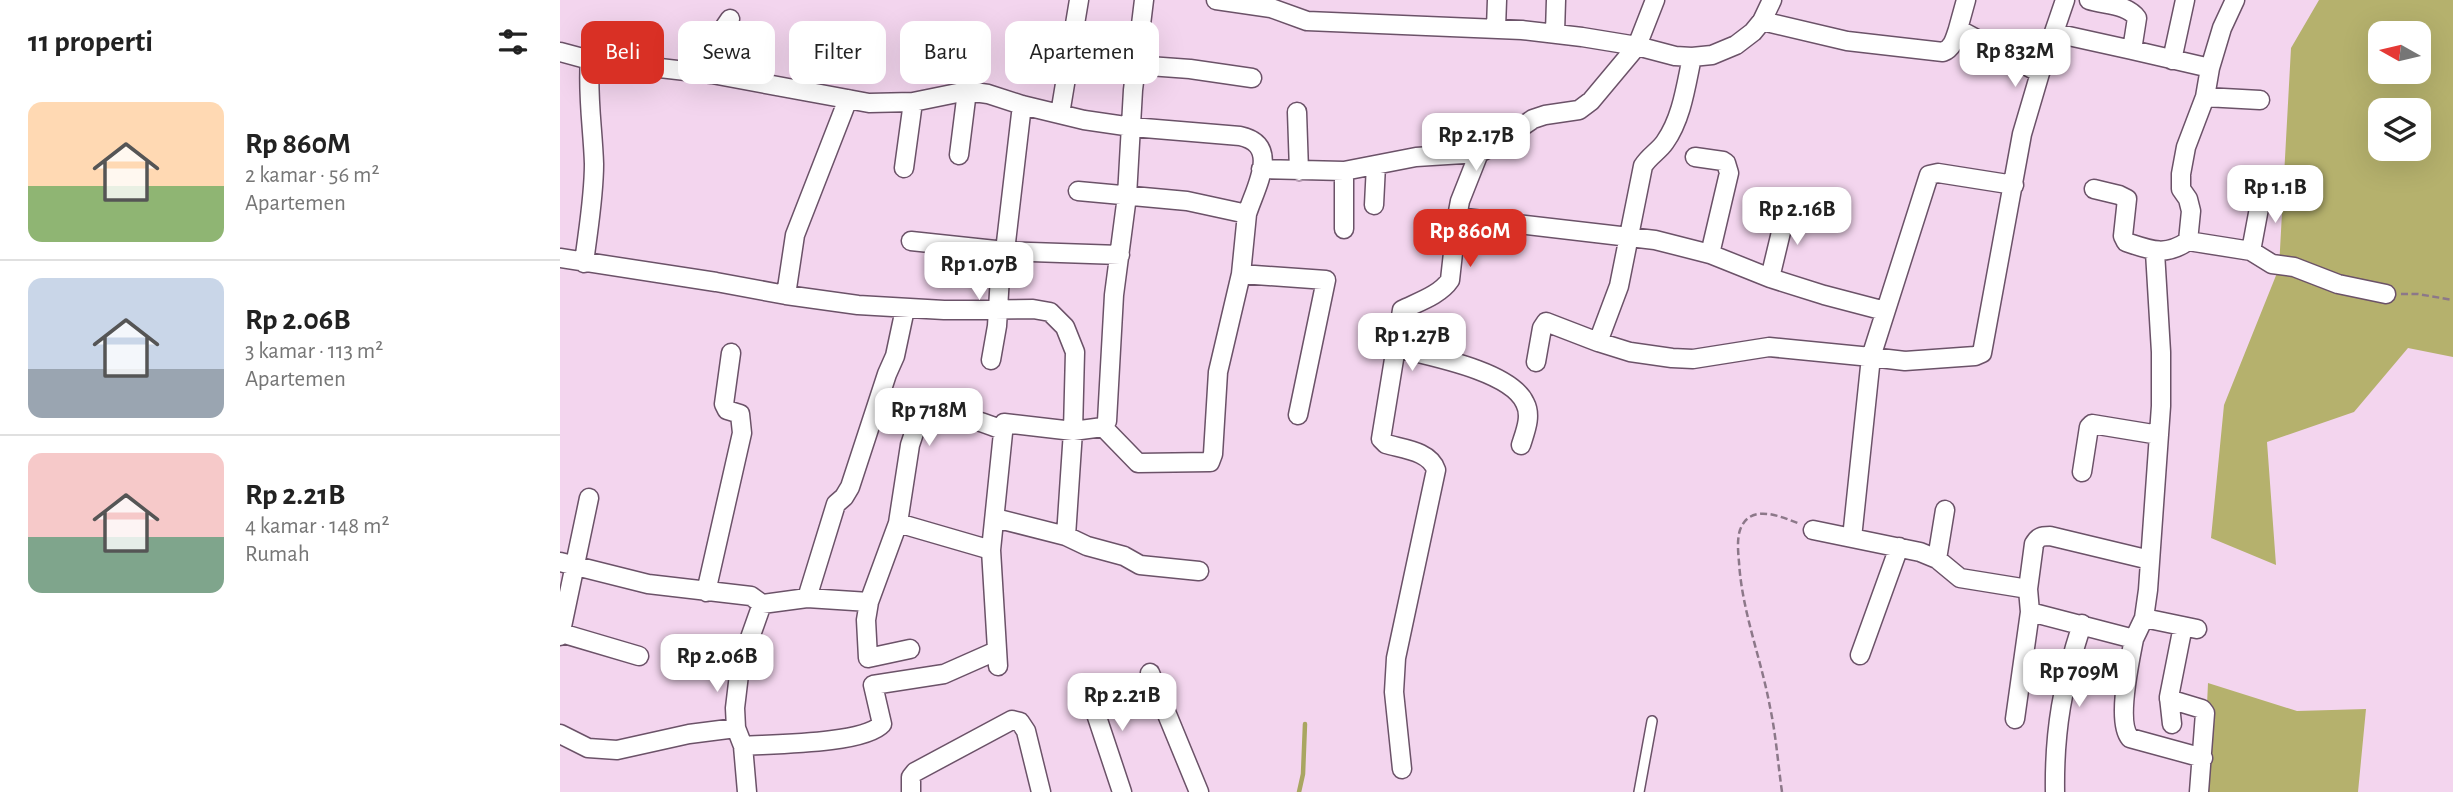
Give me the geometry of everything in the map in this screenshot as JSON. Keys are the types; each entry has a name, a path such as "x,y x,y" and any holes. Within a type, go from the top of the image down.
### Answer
{"street":[{"path":"1060,114 1079,0"},
{"path":"1141,21 1144,0"},
{"path":"1216,0 1271,8 1307,21 1496,28 1555,33 1692,57 1713,55 1736,45 1762,22 1772,0"},
{"path":"1496,28 1497,0"},
{"path":"1555,33 1556,0"},
{"path":"1261,169 1344,171 1416,157 1479,153 1533,119 1586,107 1637,46 1655,0"},
{"path":"1762,22 1847,41 1943,52 1953,44 1966,0"},
{"path":"1536,362 1542,328 1546,322 1630,352 1672,358 1693,359 1769,347 1919,361 1982,353 2022,134 2065,0"},
{"path":"2089,0 2134,13 2137,18 2133,50"},
{"path":"2172,60 2185,0"},
{"path":"2188,241 2191,211 2188,199 2181,189 2186,147 2205,97 2222,27 2235,0"},
{"path":"1958,29 2040,73"},
{"path":"2055,33 2210,68"},
{"path":"560,52 581,58"},
{"path":"1598,342 1619,286 1643,166 1648,157 1665,142 1674,124 1692,57"},
{"path":"1159,68 1252,78"},
{"path":"584,263 594,168 589,84"},
{"path":"766,84 869,103 913,102 967,91 988,94 1060,114 1132,127 1223,133 1254,139 1260,145 1264,156 1247,214 1241,274 1218,372 1213,454 1210,462 1138,463 1103,427"},
{"path":"743,746 856,737 873,731 882,724 873,685 944,674 997,659 991,550 1004,423 1073,431 1103,427 1107,421 1114,295 1127,196 1134,84"},
{"path":"959,155 967,91"},
{"path":"2205,97 2260,100"},
{"path":"786,295 795,235 848,99"},
{"path":"904,168 913,102"},
{"path":"991,360 1022,105"},
{"path":"1297,112 1299,171"},
{"path":"1402,769 1394,692 1396,658 1436,470 1433,461 1426,456 1386,444 1381,439 1402,310 1446,286 1450,280 1460,201 1479,153"},
{"path":"1695,157 1723,161 1729,173 1710,254"},
{"path":"1374,205 1376,166"},
{"path":"1344,171 1344,229"},
{"path":"1852,538 1871,357 1929,176 1938,173 2014,185"},
{"path":"2094,189 2127,199 2124,240 2155,252 2181,246 2188,241 2251,251 2273,264 2308,272 2338,284 2386,293"},
{"path":"1078,191 1187,201 1247,214"},
{"path":"2251,251 2262,192"},
{"path":"1770,278 1787,206"},
{"path":"1457,217 1628,235 1710,254 1770,278 1885,311"},
{"path":"911,241 1005,251 1119,255"},
{"path":"2155,252 2162,377 2159,435 2144,618 2134,639 2127,680 2124,723 2130,738 2203,758"},
{"path":"560,258 786,295 905,309 1032,309 1050,312 1065,327 1075,352 1066,536"},
{"path":"1241,274 1326,279 1298,415"},
{"path":"807,598 836,504 850,486 895,356 905,309"},
{"path":"1397,348 1466,367 1509,385 1519,394 1527,409 1528,417 1521,446"},
{"path":"706,592 742,433 740,414 727,410 724,404 731,353"},
{"path":"910,649 868,658 866,620 869,602 898,523 910,445 920,415 935,414 977,421 1002,430"},
{"path":"2082,472 2089,427 2092,424 2099,423 2159,435"},
{"path":"589,498 567,564 560,635 639,656"},
{"path":"1937,559 1945,510"},
{"path":"995,518 1066,536 1087,546 1124,556 1140,565 1199,571"},
{"path":"898,523 991,550"},
{"path":"1813,530 1931,555 1959,578 2028,589"},
{"path":"2015,719 2030,612 2028,589 2037,539 2050,536 2150,560"},
{"path":"1860,655 1899,547"},
{"path":"567,564 648,584 751,596 762,604 807,598 869,602"},
{"path":"747,792 743,746 736,728 735,708 740,666 762,604"},
{"path":"2030,612 2134,639"},
{"path":"2144,618 2190,628 2169,699 2172,724"},
{"path":"2055,792 2056,737 2061,698 2082,624"},
{"path":"1150,673 1199,792"},
{"path":"1087,687 1122,792"},
{"path":"2169,699 2202,709 2205,713 2199,792"},
{"path":"911,792 911,778 915,772 1012,720 1020,722 1026,731 1041,792"},
{"path":"560,734 588,748 617,750 690,734 736,728"}],"lane":[{"path":"1639,792 1652,721"}],"path":[{"path":"2386,293 2418,293 2453,300"},
{"path":"1782,792 1770,707 1743,599 1739,537 1740,529 1748,519 1759,514 1773,513 1813,530"}],"shaded area":[{"path":"2319,0 2453,0 2453,357 2408,348 2354,412 2267,442 2276,565 2211,538 2224,405 2279,268 2291,48"},
{"path":"2208,683 2297,711 2366,709 2358,792 2203,792"}],"waterway":[{"path":"1299,792 1303,774 1305,724"}]}
